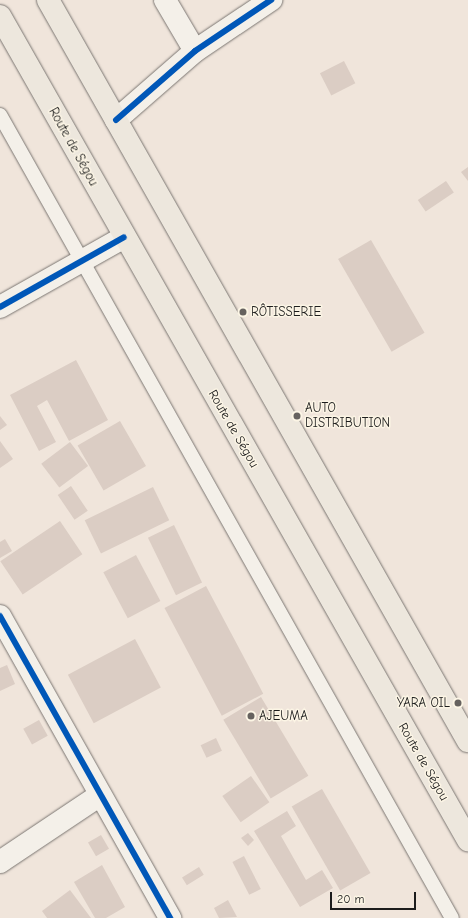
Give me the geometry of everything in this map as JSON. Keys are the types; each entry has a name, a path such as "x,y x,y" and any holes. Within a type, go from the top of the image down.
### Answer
{"highway":[{"path":"48,0 468,741"},
{"name":"Route de Ségou","path":"0,16 124,237 468,840"}],"street":[{"path":"165,0 194,51"},
{"path":"116,120 194,51 271,0"},
{"path":"0,307 124,237"},
{"path":"0,616 170,918"},
{"path":"0,862 100,795"}],"lane":[{"path":"0,115 81,262 452,918"}],"building":[{"path":"344,61 355,83 331,96 320,73"},
{"path":"468,167 468,181 461,172"},
{"path":"446,181 454,193 426,212 418,200"},
{"path":"371,240 424,333 392,352 338,259"},
{"path":"76,360 108,420 69,441 47,400 37,406 56,442 39,451 10,395"},
{"path":"0,416 7,425 0,430"},
{"path":"120,421 146,466 104,491 78,446"},
{"path":"0,441 13,459 0,468"},
{"path":"70,442 88,466 59,488 41,464"},
{"path":"71,486 88,511 75,520 58,495"},
{"path":"153,487 169,520 101,554 85,520"},
{"path":"60,521 82,554 23,594 0,561"},
{"path":"174,525 202,583 176,595 148,538"},
{"path":"5,539 12,551 0,558 0,542"},
{"path":"136,555 160,601 128,618 103,572"},
{"path":"206,586 263,694 222,716 165,608"},
{"path":"135,639 161,688 94,723 68,675"},
{"path":"7,665 15,684 0,691 0,668"},
{"path":"261,697 308,776 271,799 223,720"},
{"path":"39,720 48,736 32,744 23,729"},
{"path":"216,738 222,751 207,758 201,745"},
{"path":"251,776 269,802 241,822 222,796"},
{"path":"322,789 371,873 340,891 292,806"},
{"path":"287,811 296,826 281,836 306,880 322,870 333,888 300,907 254,831"},
{"path":"248,833 254,840 248,846 241,838"},
{"path":"101,835 109,849 96,856 88,842"},
{"path":"244,856 261,889 249,895 232,862"},
{"path":"102,865 125,907 106,918 95,918 74,882"},
{"path":"199,867 204,875 187,885 182,878"},
{"path":"70,890 91,918 47,918 42,911"},
{"path":"228,900 237,917 219,918 214,908"}],"cycle path":[{"path":"116,120 195,51 271,0"},
{"path":"0,307 124,237"},
{"path":"0,616 170,918"}],"place":[{"name":"RÔTISSERIE","path":"243,312"},
{"name":"AUTO DISTRIBUTION","path":"297,416"},
{"name":"YARA OIL","path":"458,703"},
{"name":"AJEUMA","path":"251,716"}]}
